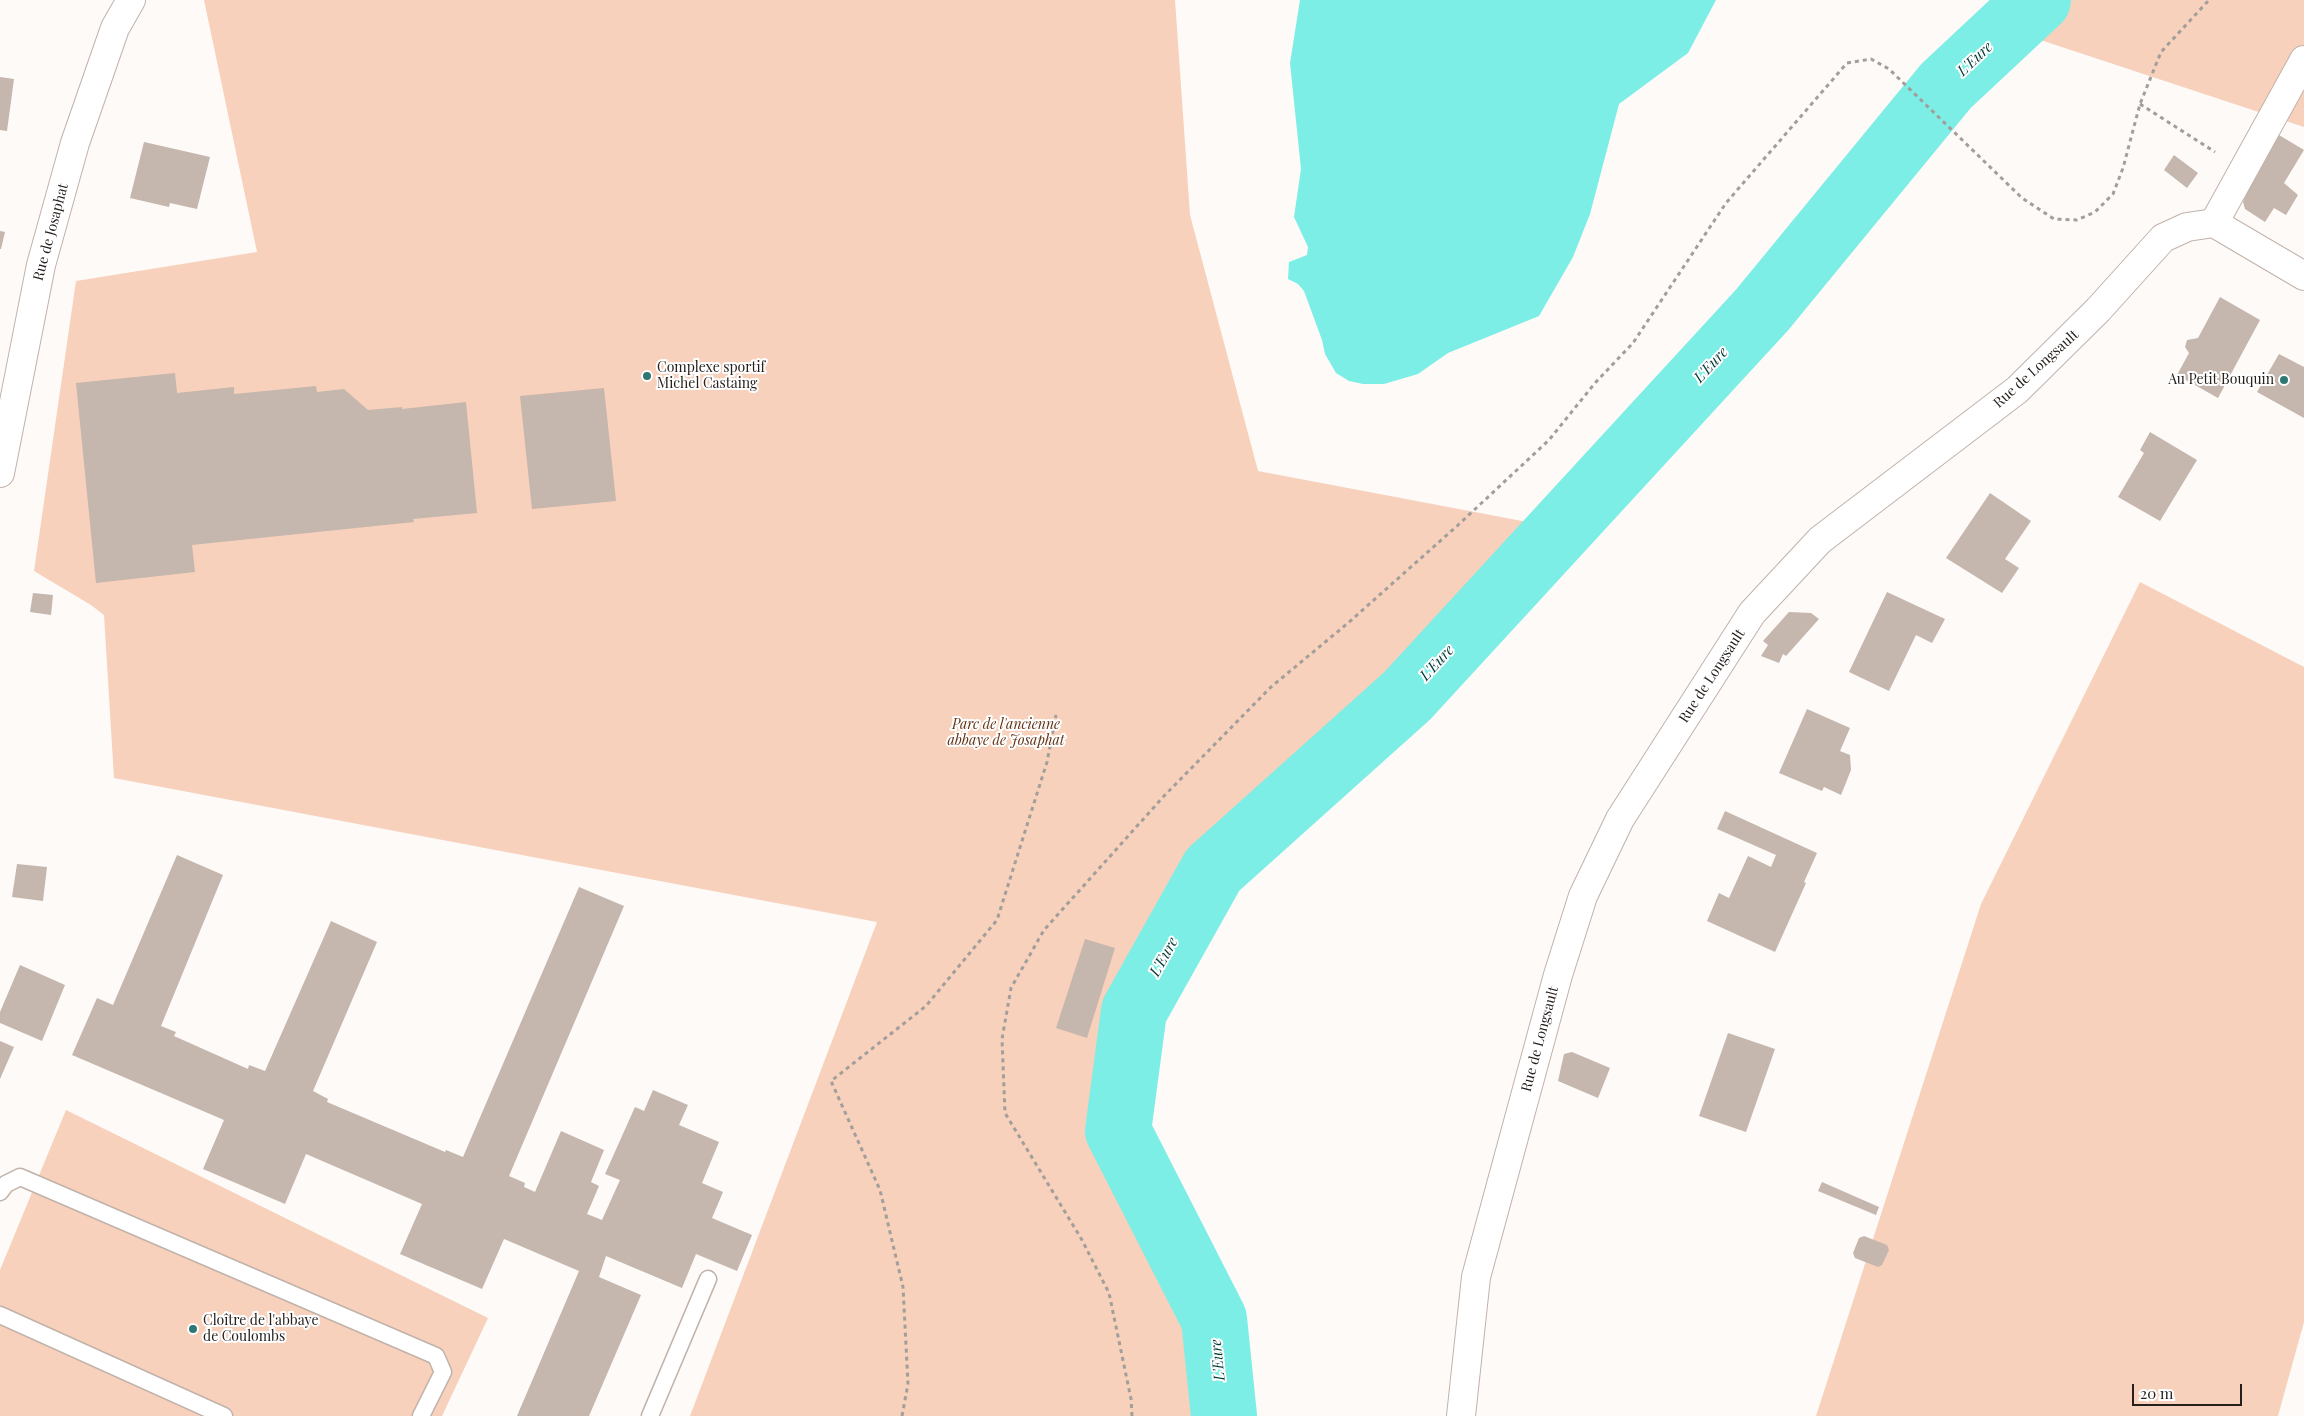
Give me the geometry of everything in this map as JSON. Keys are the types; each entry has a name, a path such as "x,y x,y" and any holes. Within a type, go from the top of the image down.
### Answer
{"street":[{"name":"Rue de Josaphat","path":"0,473 40,265 75,143 115,28 131,0"},
{"path":"2304,60 2214,223 2304,276"},
{"name":"Rue de Longsault","path":"1461,1416 1478,1268 1558,975 1584,896 1620,819 1752,613 1820,540 2017,390 2098,310 2163,238 2187,227 2214,223"}],"lane":[{"path":"0,1192 6,1184 20,1177 436,1356 443,1372 421,1416"},
{"path":"650,1416 708,1279"},
{"path":"0,1315 224,1416"}],"path":[{"path":"1132,1416 1131,1399 1108,1294 1082,1240 1005,1112 1002,1039 1010,988 1044,930 1164,796 1271,687 1348,623 1450,533 1549,440 1595,383 1633,342 1726,203 1847,63 1871,59 1889,69 2022,198 2054,219 2077,220 2095,212 2113,194 2123,168 2140,104 2161,52 2209,0"},
{"path":"2140,104 2243,171"},
{"path":"902,1416 908,1384 903,1287 880,1190 831,1081 926,1006 997,920 1047,762 1056,715"}],"green space":[{"name":"Parc de l'ancienne abbaye de Josaphat","path":"204,0 1175,0 1190,215 1258,471 1538,524 1387,685 1199,857 1120,1007 1096,1130 1182,1316 1195,1416 690,1416 877,922 114,778 104,615 91,605 34,571 76,281 257,252"},
{"path":"1994,0 2304,0 2304,127 1980,20"},
{"path":"2140,582 2304,667 2304,1322 2278,1416 1816,1416 1981,904"},
{"path":"66,1110 488,1318 442,1416 0,1416 0,1270"}],"water":[{"path":"1300,0 1716,0 1688,53 1619,104 1590,214 1573,257 1539,316 1448,353 1418,374 1384,384 1363,384 1349,381 1336,373 1325,354 1322,340 1304,291 1298,284 1288,279 1289,262 1307,255 1308,247 1294,217 1301,169 1290,63"}],"building":[{"path":"0,77 14,79 7,131 0,130"},
{"path":"2279,135 2304,150 2284,183 2298,195 2286,215 2274,208 2265,222 2245,209 2243,202 2258,167"},
{"path":"144,142 210,157 197,209 170,203 169,207 130,198"},
{"path":"2174,155 2198,173 2187,188 2164,170"},
{"path":"0,231 5,232 1,249 0,249"},
{"path":"2220,297 2260,320 2218,398 2177,375 2189,353 2185,347 2187,340 2198,338"},
{"name":"Au Petit Bouquin","path":"2279,354 2304,367 2304,418 2257,392"},
{"path":"175,373 177,393 234,387 234,394 316,386 317,392 344,389 368,410 402,407 402,409 466,402 477,513 413,519 414,522 192,545 195,572 96,583 76,383"},
{"path":"604,388 616,501 532,509 520,396"},
{"path":"2150,432 2197,460 2160,521 2118,497 2144,453 2140,450"},
{"path":"1990,493 2031,521 2005,559 2019,568 2002,593 1946,558"},
{"path":"1887,592 1945,619 1932,643 1916,635 1889,691 1849,672"},
{"path":"33,593 53,595 51,615 30,612"},
{"path":"1789,612 1811,613 1819,619 1786,656 1783,654 1779,663 1761,656 1768,645 1763,641"},
{"path":"1807,709 1850,728 1840,751 1850,755 1851,770 1841,795 1824,787 1822,791 1779,773"},
{"path":"1725,811 1817,853 1804,882 1806,883 1775,952 1707,921 1719,893 1729,898 1748,856 1771,867 1776,855 1717,829"},
{"path":"177,855 223,875 161,1026 176,1032 174,1036 248,1069 249,1065 265,1071 331,921 377,942 313,1091 328,1099 327,1102 445,1152 446,1150 463,1157 579,887 624,906 509,1176 525,1183 524,1187 535,1192 561,1131 604,1150 591,1182 599,1186 587,1214 602,1220 620,1180 605,1174 635,1107 644,1111 653,1090 688,1105 679,1125 719,1142 702,1183 723,1192 712,1218 752,1235 737,1271 696,1254 682,1288 606,1256 599,1277 641,1295 589,1416 517,1416 579,1271 504,1239 482,1289 400,1254 422,1204 306,1154 285,1204 203,1169 224,1120 72,1055 97,998 113,1005"},
{"path":"17,864 47,867 43,901 12,897"},
{"path":"1085,939 1115,948 1087,1038 1056,1028"},
{"path":"20,965 65,985 42,1041 0,1023 0,1012"},
{"path":"1728,1033 1775,1049 1746,1132 1699,1116"},
{"path":"0,1041 14,1047 0,1079"},
{"path":"1572,1052 1610,1068 1598,1098 1558,1081 1564,1054"},
{"path":"1822,1182 1879,1207 1876,1215 1818,1191"},
{"path":"1864,1236 1887,1245 1889,1250 1882,1265 1878,1267 1855,1258 1853,1253 1859,1238"}],"waterway":[{"name":"L'Eure","path":"1224,1416 1214,1319 1118,1131 1134,1011 1213,870 1407,696 1762,310 1946,86 2038,0"}],"place":[{"name":"Complexe sportif Michel Castaing","path":"647,376"},
{"name":"Au Petit Bouquin","path":"2284,380"},
{"name":"Cloître de l'abbaye de Coulombs","path":"193,1329"}]}
